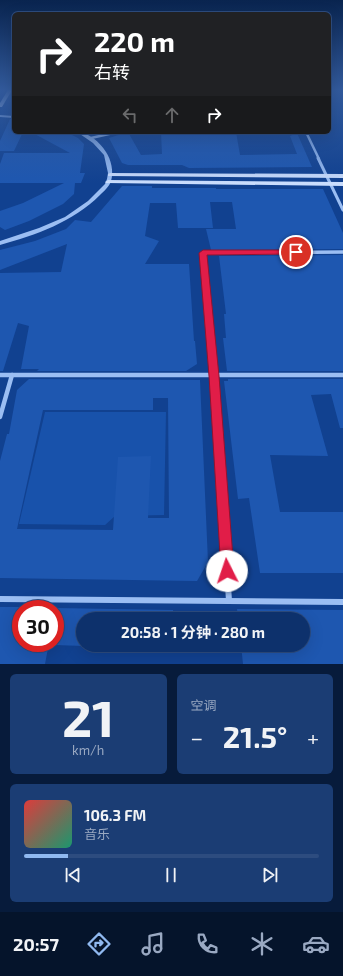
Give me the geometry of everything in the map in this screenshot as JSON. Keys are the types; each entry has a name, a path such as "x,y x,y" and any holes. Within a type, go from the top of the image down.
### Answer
{"main road":[{"path":"110,175 343,176"},
{"path":"108,182 343,184"}],"street":[{"path":"0,243 35,233 70,217 94,198 108,182 110,175 109,162 103,149 91,138 83,134"},
{"path":"91,138 109,134"},
{"path":"307,134 343,210"},
{"path":"230,601 214,376 203,253 343,252"},
{"path":"0,375 343,375"},
{"path":"0,417 12,375"},
{"path":"0,599 343,602"}],"shaded area":[{"path":"45,412 166,412 164,515 115,516 105,525 19,524"}],"building":[{"path":"9,121 12,121 12,134 22,134 14,151 0,151 0,141"},
{"path":"35,134 70,134 78,138 84,144 80,173 85,173 81,183 75,183 74,194 63,204 29,221 5,230 0,227 0,211 23,203 64,183 0,183 0,164 4,153 70,153"},
{"path":"122,134 129,134 141,155 162,154 161,134 236,134 240,155 297,154 290,136 297,134 312,167 189,168 182,165 128,165 122,163 109,138"},
{"path":"122,186 216,189 323,189 343,233 343,249 211,250 206,229 236,229 232,202 210,202 213,228 178,228 176,203 150,203 145,236 159,241 145,264 189,264 197,364 186,371 37,371 39,369 21,369 29,326 18,323 3,371 0,371 0,273 61,272 67,244 0,270 0,250 35,241 66,229 75,220 91,222"},
{"path":"343,255 343,371 227,371 223,338 226,338 224,314 226,314 219,256"},
{"path":"29,379 200,380 208,562 197,581 0,578 0,461 7,434 9,434 17,390","holes":["153,398 168,398 169,518 148,518 151,456 118,457 113,530 17,529 43,410 153,410"]},
{"path":"228,379 343,379 343,428 340,428 331,394 311,395 328,456 270,455 280,512 343,512 343,573 260,573 249,498 238,499 224,381 228,381"},
{"path":"0,607 12,607 12,652 47,652 45,664 0,664"},
{"path":"64,608 173,610 173,612 76,612 76,646 64,645"},
{"path":"237,609 343,610 343,664 243,664 242,652 310,652 310,612 237,612"}],"route":[{"path":"227,571 214,376 203,253 296,252"}]}
